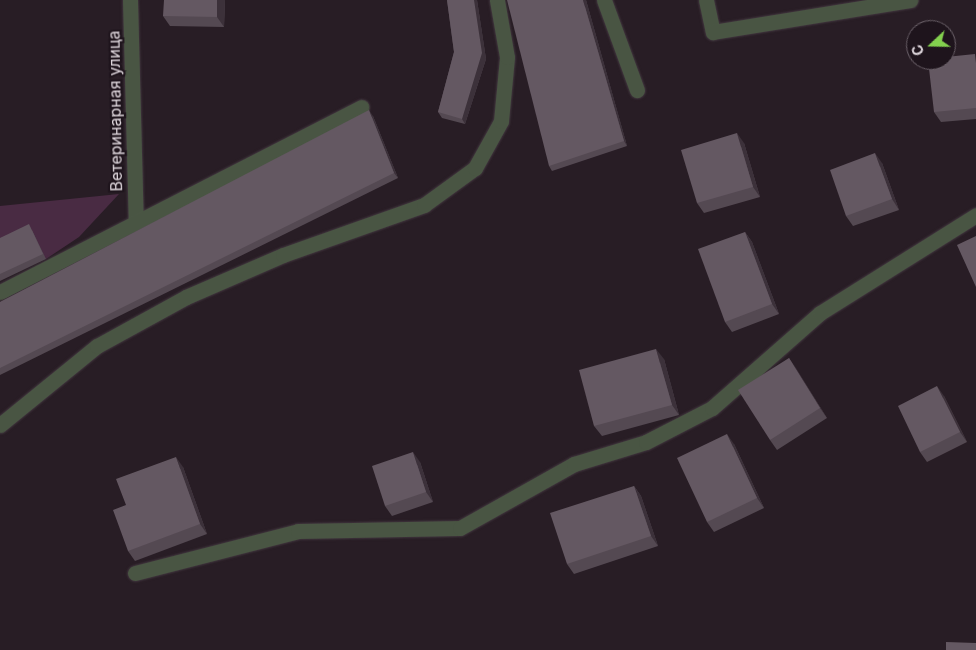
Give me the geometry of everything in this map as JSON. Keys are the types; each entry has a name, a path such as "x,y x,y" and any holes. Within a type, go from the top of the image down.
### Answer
{"street":[{"name":"Ветеринарная улица","path":"130,0 136,222"},
{"path":"0,425 97,346 186,297 283,254 424,205 475,168 500,121 507,57 497,0"},
{"path":"604,0 637,90"},
{"path":"706,0 713,32 910,0"},
{"path":"0,292 360,107"},
{"path":"135,573 298,531 460,528 574,464 646,442 712,408 820,313 976,215"}],"shaded area":[{"path":"119,194 79,237 46,259 0,245 0,206"}],"building":[{"path":"164,0 217,0 217,17 163,16"},
{"path":"447,0 474,0 482,53 462,119 438,112 454,52"},
{"path":"507,0 583,0 624,141 549,166"},
{"path":"975,54 976,108 934,112 929,70 956,70 956,56"},
{"path":"369,110 394,173 0,368 0,302"},
{"path":"737,133 753,187 697,203 681,150"},
{"path":"875,153 892,199 846,216 830,170"},
{"path":"29,224 43,254 0,274 0,238"},
{"path":"745,232 772,304 725,322 698,249"},
{"path":"976,236 976,287 957,245"},
{"path":"656,349 672,405 594,426 579,370"},
{"path":"789,358 820,408 770,440 738,390"},
{"path":"937,386 960,432 920,452 898,406"},
{"path":"727,434 757,498 707,522 677,458"},
{"path":"413,452 426,492 385,506 372,466"},
{"path":"176,457 200,524 128,551 113,510 126,505 116,479"},
{"path":"634,486 651,536 567,564 550,513"},
{"path":"946,642 976,643 976,650 946,650"}]}
